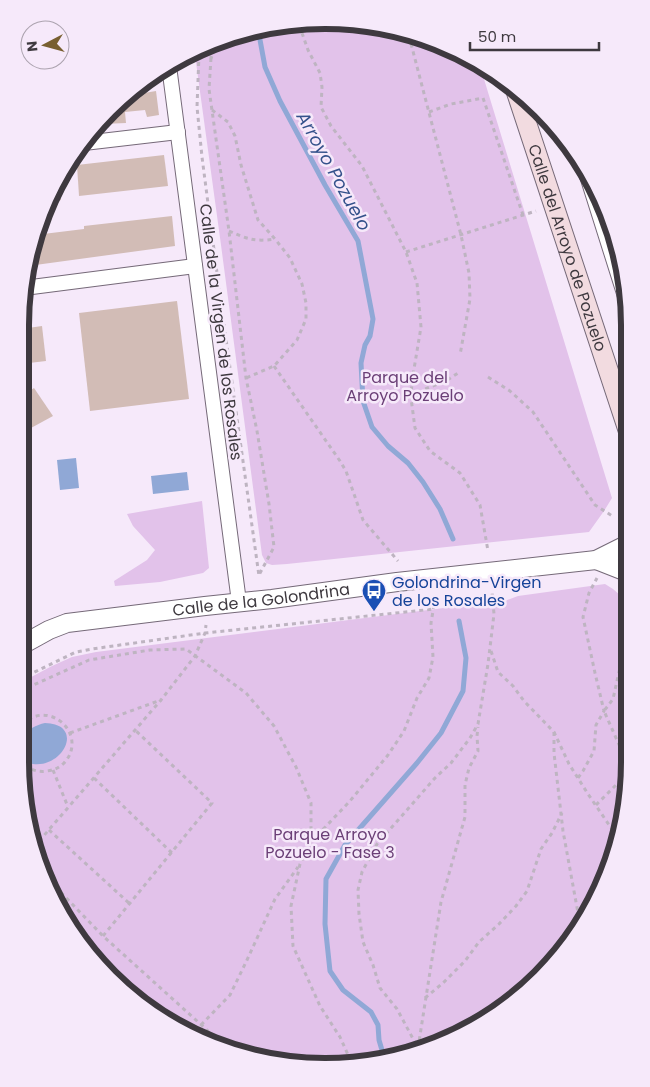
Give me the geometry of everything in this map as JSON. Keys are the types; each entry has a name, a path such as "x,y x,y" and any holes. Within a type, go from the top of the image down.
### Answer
{"main road":[{"name":"Calle del Arroyo de Pozuelo","path":"520,102 621,409"}],"street":[{"name":"Calle de la Virgen de los Rosales","path":"170,73 238,602"},
{"path":"92,142 178,132"},
{"path":"31,287 194,266"},
{"name":"Calle de la Golondrina","path":"29,641 67,623 397,582 596,560 621,546"},
{"name":"Calle de la Golondrina","path":"596,560 621,570"}],"lane":[{"path":"587,186 619,286"}],"path":[{"path":"300,30 320,73 322,87 321,107 331,126 362,166 406,252 416,283 421,327 412,381 411,398 415,428 430,451 460,473 480,505 488,551"},
{"path":"410,41 470,273 470,299 460,355"},
{"path":"211,58 215,50"},
{"path":"199,57 197,107 202,157 259,576 274,547 257,431 246,378 229,231 208,89 211,51"},
{"path":"429,112 451,104 483,98 523,215"},
{"path":"212,110 228,122 235,136 240,165 258,220 290,258 302,284 306,303 306,319 297,340 274,366 246,378"},
{"path":"406,252 536,211"},
{"path":"229,231 261,241 275,238"},
{"path":"274,366 346,471 363,520 398,561"},
{"path":"411,398 458,373"},
{"path":"488,377 510,391 534,412 594,505 614,517"},
{"path":"597,578 589,593 584,617 604,711 621,749"},
{"path":"419,1043 441,902 465,817 465,785 469,768 478,751 478,724 494,614 492,592"},
{"path":"201,1025 230,996 275,900 300,864 311,841 350,801 388,755 404,731 417,698 429,678 433,657 432,623 435,599"},
{"path":"29,675 76,652 92,649 205,633 434,609"},
{"path":"39,841 161,700 194,656 205,633 206,625"},
{"path":"490,648 498,672 554,732 578,778 613,831"},
{"path":"29,687 89,660 150,650 186,649 246,693 274,726 296,767 311,803 311,841"},
{"path":"578,778 594,751 596,725 613,699 621,663"},
{"path":"70,733 161,700"},
{"path":"29,719 42,715 59,719 66,725 72,742 71,751 61,766 44,772 29,768"},
{"path":"415,1044 397,1009 380,988 373,964 363,942 358,890 362,872 377,844 435,778 451,763 478,724"},
{"path":"103,936 212,803 135,730"},
{"path":"554,732 554,753 563,831 579,915"},
{"path":"53,770 68,807"},
{"path":"94,778 172,852"},
{"path":"596,805 621,780"},
{"path":"425,998 465,961 480,942 516,906 527,891 541,849 562,813"},
{"path":"49,830 130,904"},
{"path":"300,864 291,906 293,946 320,1006 340,1037 349,1058"},
{"path":"57,888 103,936 211,1036"},
{"path":"356,1057 384,1053"}],"green space":[{"name":"Parque del Arroyo Pozuelo","path":"306,29 344,29 383,34 420,44 456,59 482,74 612,498 589,532 287,564 272,565 266,563 262,555 195,58 230,44 267,34"},
{"path":"202,501 209,568 203,573 160,582 115,586 114,581 147,560 155,550 133,526 127,514"},
{"name":"Parque Arroyo Pozuelo - Fase 3","path":"605,584 621,596 621,781 616,820 606,857 582,910 548,957 520,985 473,1019 420,1043 364,1056 306,1058 267,1053 248,1048 230,1043 194,1028 145,997 102,957 79,927 59,893 44,857 34,820 29,781 29,678 72,657 96,652 507,600 518,596"}],"water":[{"path":"76,458 79,488 60,490 57,460"},
{"path":"187,472 189,490 153,494 151,476"},
{"path":"45,723 57,725 64,730 67,737 66,745 61,753 54,759 44,763 29,763 29,731 35,726"}],"building":[{"path":"156,91 159,115 147,117 145,110 125,112 126,123 108,124 130,102 141,94"},
{"path":"164,155 168,186 79,196 77,165"},
{"path":"59,194 61,200 56,202"},
{"path":"172,216 175,246 34,265 43,234 84,229 84,226"},
{"path":"177,301 189,399 90,411 79,313"},
{"path":"42,326 46,361 29,363 29,328"},
{"path":"34,388 53,416 29,429 29,391"}],"waterway":[{"name":"Arroyo Pozuelo","path":"259,36 265,67 280,101 325,185 358,241 373,319 370,336 365,345 361,363 363,401 372,427 388,446 408,463 423,482 440,509 453,539"},
{"name":"Arroyo Pozuelo","path":"383,1053 379,1040 378,1025 371,1012 343,990 330,971 325,924 326,879 345,845 441,733 463,691 466,658 459,621"}],"place":[{"name":"Golondrina-Virgen de los Rosales","path":"374,612"}]}
